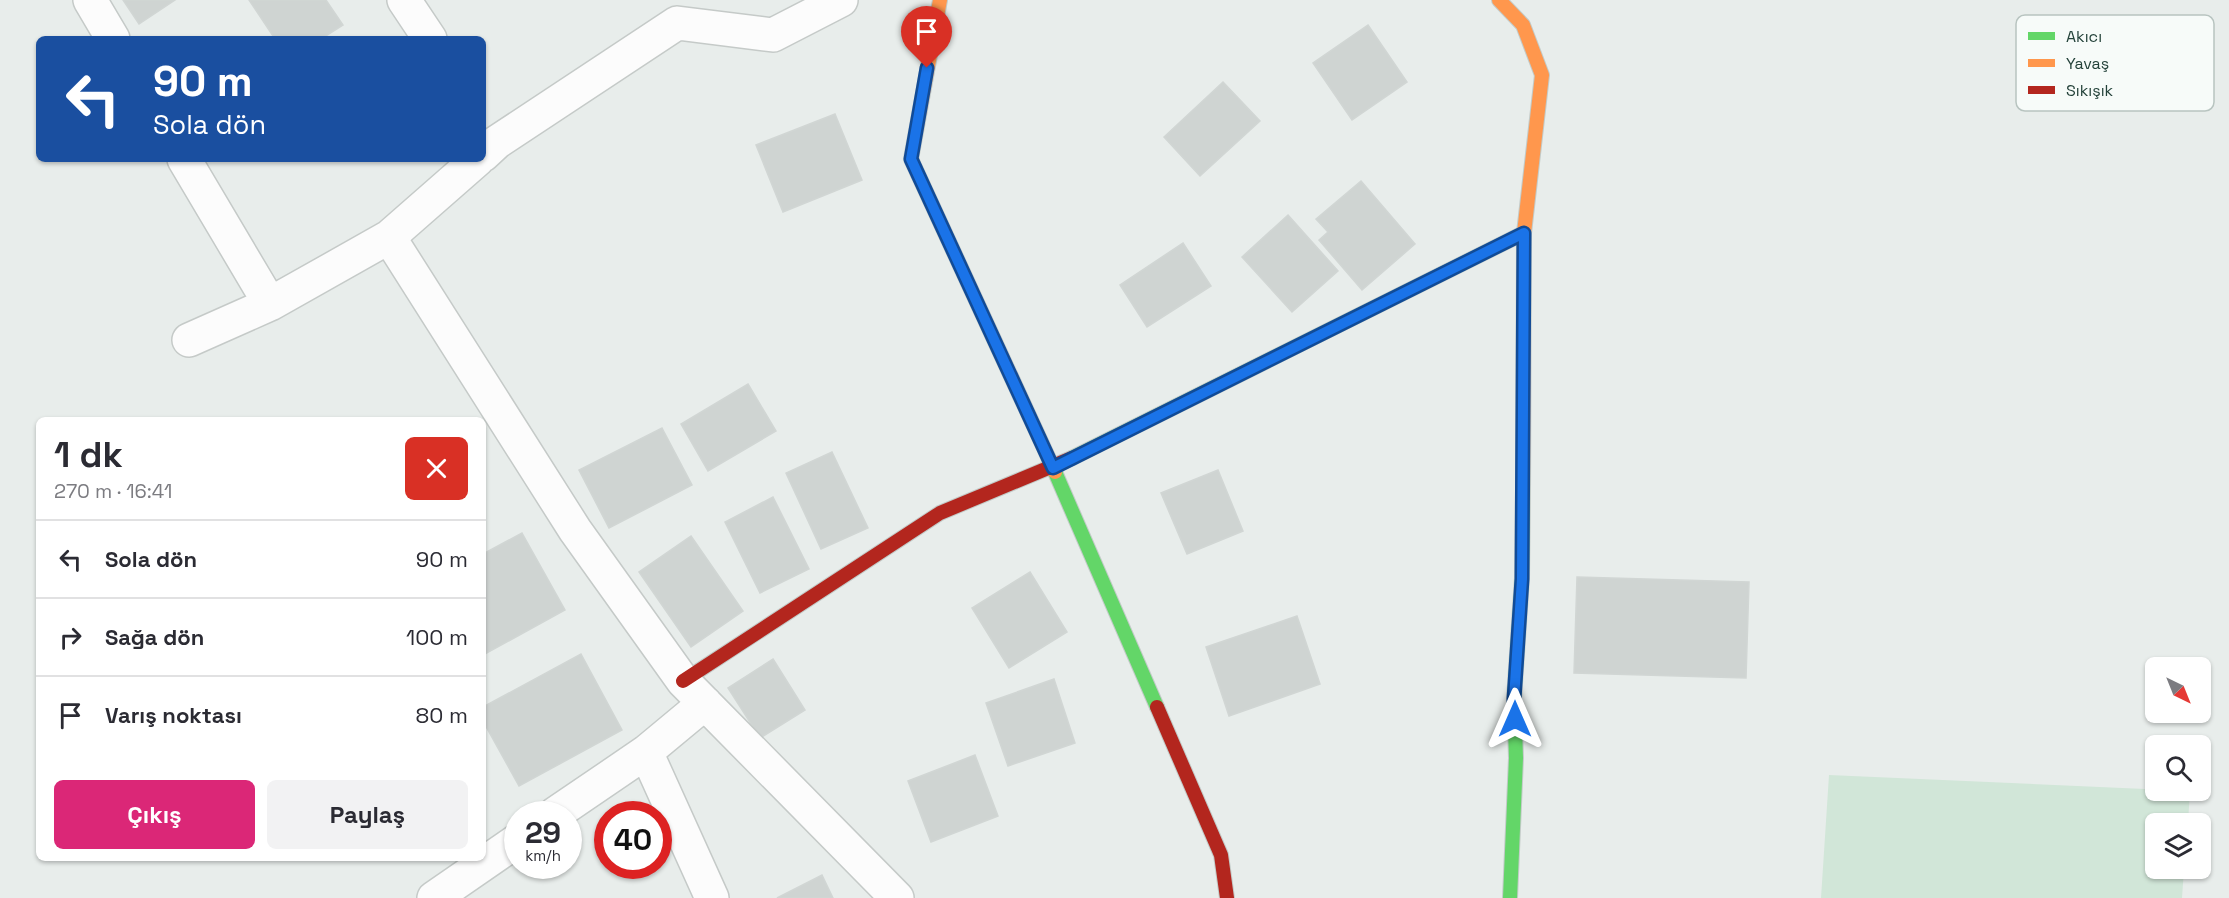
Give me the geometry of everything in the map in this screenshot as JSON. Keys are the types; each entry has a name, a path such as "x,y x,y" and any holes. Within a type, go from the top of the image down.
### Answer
{"street":[{"path":"90,0 111,36"},
{"path":"404,0 428,36"},
{"path":"486,143 677,23 773,35 841,0"},
{"path":"940,0 911,159 1053,468 1221,855 1227,898"},
{"path":"1499,0 1523,25 1542,75 1524,233 1522,579 1514,699 1516,758 1510,898"},
{"path":"186,162 270,304"},
{"path":"189,340 270,304 389,237 466,162"},
{"path":"574,801 646,752 694,692 940,513 1053,468 1524,233"},
{"path":"389,237 575,530 694,692 897,898"},
{"path":"646,752 712,898"},
{"path":"434,898 504,850"}],"green space":[{"path":"1829,775 2145,789 2145,801 2189,801 2189,813 2145,813 2145,879 2183,879 2182,898 1821,898"}],"building":[{"path":"123,0 175,0 139,24"},
{"path":"249,0 326,0 343,25 326,36 273,36"},
{"path":"1368,25 1407,82 1352,120 1313,63"},
{"path":"1223,82 1260,121 1200,176 1164,137"},
{"path":"835,114 862,180 783,212 756,145"},
{"path":"1361,181 1415,244 1362,290 1319,240 1328,232 1316,219"},
{"path":"1288,215 1338,271 1292,312 1242,257"},
{"path":"1183,243 1211,286 1147,327 1120,285"},
{"path":"748,384 776,431 708,471 681,424"},
{"path":"662,428 692,485 609,528 579,470"},
{"path":"832,452 868,528 821,549 786,473"},
{"path":"1218,470 1243,531 1187,554 1161,493"},
{"path":"773,497 809,569 760,593 725,522"},
{"path":"522,533 565,610 486,653 486,552"},
{"path":"691,536 743,611 691,647 639,572"},
{"path":"1030,572 1067,632 1009,668 972,608"},
{"path":"1577,577 1749,582 1746,678 1574,673"},
{"path":"1297,616 1320,684 1229,716 1206,647"},
{"path":"581,654 622,730 519,786 486,726 486,705"},
{"path":"773,659 805,710 760,738 728,688"},
{"path":"1054,679 1075,743 1008,766 986,703"},
{"path":"975,755 998,816 931,842 908,781"},
{"path":"822,875 833,898 777,898"}],"traffic: fast":[{"path":"1072,458 1524,233"},
{"path":"1055,472 1157,707"},
{"path":"1510,898 1516,758 1514,699 1522,578 1523,490"}],"traffic: slow":[{"path":"940,0 911,159 1055,472"},
{"path":"1499,0 1523,25 1542,75 1524,233 1523,490"}],"traffic: jam":[{"path":"683,681 940,513 1072,458"},
{"path":"1157,707 1221,855 1227,898"}],"route":[{"path":"927,68 911,159 1053,468 1524,233 1522,579 1514,699 1515,719"}]}
